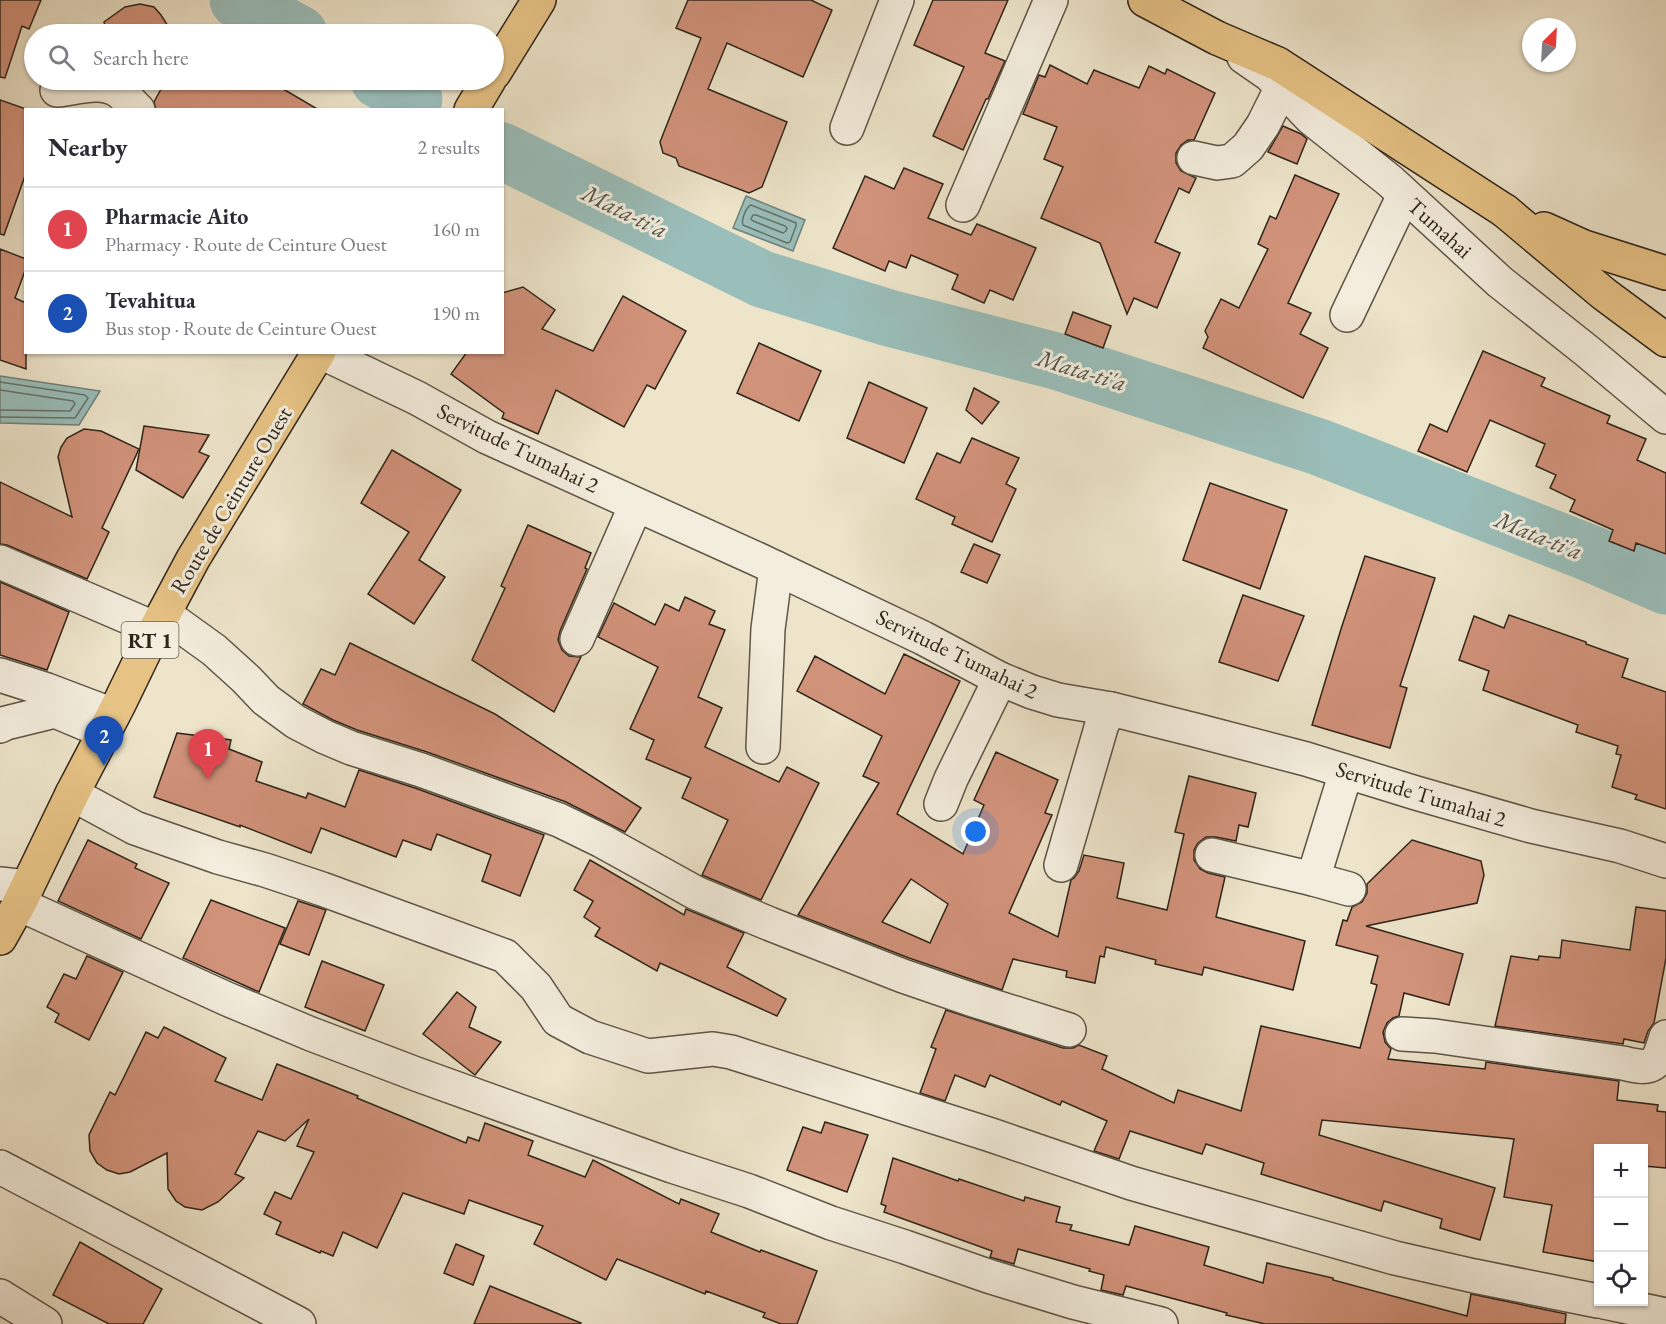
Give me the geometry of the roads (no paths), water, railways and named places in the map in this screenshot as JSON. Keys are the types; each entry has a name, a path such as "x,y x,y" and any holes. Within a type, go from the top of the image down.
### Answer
{"main road":[{"path":"1145,0 1216,38 1278,64 1505,211 1604,294 1666,340"},
{"path":"504,57 538,2"},
{"path":"472,108 483,90"},
{"path":"1505,211 1584,248 1666,273"},
{"name":"Route de Ceinture Ouest","path":"0,938 15,892 72,794 197,552 319,354"}],"street":[{"path":"847,128 897,0"},
{"path":"963,206 1051,0"},
{"name":"Tumahai","path":"1216,38 1270,75 1311,118 1404,195 1500,282 1666,417"},
{"path":"1194,158 1217,163 1232,161 1253,140 1282,87"},
{"path":"116,90 136,108"},
{"path":"1347,315 1404,195"},
{"name":"Servitude Tumahai 2","path":"324,354 417,398 487,437 776,568 923,638 1000,679 1058,700 1111,709 1250,744 1522,824 1620,846 1666,861"},
{"path":"577,639 636,505"},
{"path":"0,562 160,621 214,650 266,700 296,722 325,737 559,820 696,893 770,924 903,976 1069,1030"},
{"path":"763,747 768,629 776,568"},
{"path":"0,675 48,690 108,724"},
{"path":"942,804 951,779 1000,679"},
{"path":"1061,865 1102,724 1111,709"},
{"path":"0,726 55,711 73,718 108,724"},
{"path":"1313,879 1346,772"},
{"path":"72,794 135,828 218,857 322,889 505,956 536,987 558,1020 590,1037 648,1056 713,1050 730,1052 1176,1196 1395,1258 1594,1299"},
{"path":"1212,855 1349,890"},
{"path":"15,892 227,999 416,1074 672,1166 749,1191 831,1223 988,1276 1073,1302 1161,1324"},
{"path":"1402,1034 1435,1036 1638,1067 1649,1066 1657,1062 1666,1037"},
{"path":"0,1167 299,1324"},
{"path":"0,1296 45,1324"},
{"path":"1623,1306 1666,1315"}],"water":[{"path":"746,196 805,220 793,251 733,228"},
{"path":"0,376 100,391 79,425 0,423"}],"waterway":[{"name":"Mata-ti'a","path":"238,0 281,24"},
{"name":"Mata-ti'a","path":"397,90 414,99"},
{"name":"Mata-ti'a","path":"504,152 762,279 889,318 1056,361 1319,447 1592,554 1666,586"}],"place":[{"name":"Tevahitua","path":"104,766"},
{"name":"Pharmacie Aito","path":"208,779"}]}
